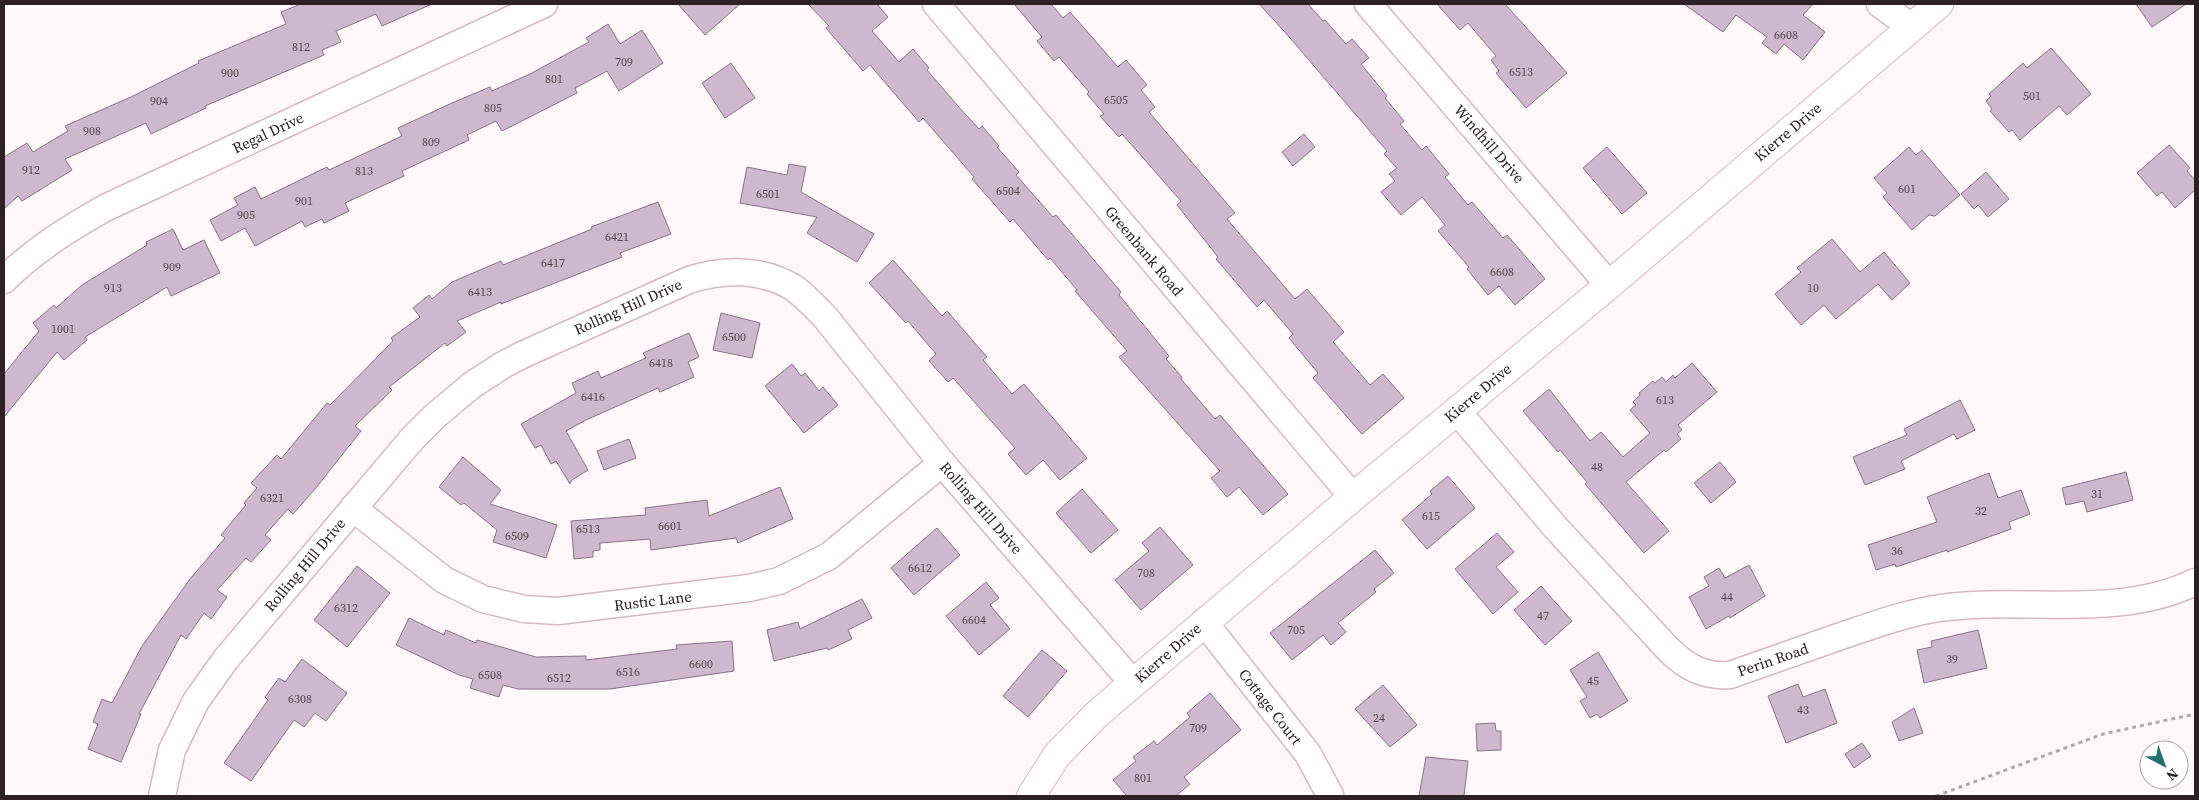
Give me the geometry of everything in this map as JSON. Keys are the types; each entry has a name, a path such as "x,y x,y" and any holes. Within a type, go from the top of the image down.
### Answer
{"street":[{"name":"Regal Drive","path":"4,280 24,260 59,234 105,208 544,4"},
{"name":"Greenbank Road","path":"936,4 1352,497"},
{"name":"Windhill Drive","path":"1368,4 1609,285"},
{"path":"1880,4 1911,27"},
{"name":"Kierre Drive","path":"1031,796 1057,755 1097,714 1352,497 1430,432 1458,412 1609,285 1939,4"},
{"name":"Rolling Hill Drive","path":"162,796 172,750 196,702 226,659 412,439 434,417 472,385 522,355 689,280 712,273 749,273 765,276 794,288 825,317 942,462 1133,683"},
{"name":"Perin Road","path":"1458,412 1556,528 1668,649 1701,673 1715,676 1730,676 1897,617 1939,608 2027,603 2110,604 2133,602 2172,592 2195,582"},
{"name":"Rustic Lane","path":"353,508 444,580 483,599 502,605 524,610 558,611 749,588 779,581 829,556 942,462"},
{"name":"Cottage Court","path":"1204,622 1308,754 1330,796"}],"path":[{"path":"1936,796 2103,734 2195,714"}],"building":[{"path":"301,4 432,4 382,26 376,14 336,31 341,42 322,50 324,55 205,106 206,108 151,134 146,123 65,159 72,170 22,201 18,196 4,209 4,157 27,143 33,152 68,131 65,126 133,96 199,63 198,61 286,24 281,12"},
{"path":"678,4 740,4 705,35"},
{"path":"808,4 877,4 888,17 872,31 899,62 913,49 929,68 927,70 958,106 979,129 982,126 999,146 997,147 1019,172 1016,175 1053,217 1056,215 1121,292 1119,295 1169,356 1166,359 1182,377 1181,379 1215,419 1220,415 1288,494 1263,515 1239,487 1227,497 1211,478 1220,471 1119,357 1127,351 1075,291 1077,290 1050,258 1048,260 1013,219 1010,222 972,179 974,177 923,118 919,122 870,65 863,71 826,28 829,26"},
{"path":"1014,4 1051,4 1063,18 1070,12 1118,67 1126,60 1147,85 1141,90 1155,107 1149,112 1235,213 1227,219 1295,299 1307,289 1344,332 1333,342 1370,385 1383,374 1404,398 1362,434 1313,378 1318,373 1289,338 1293,334 1264,300 1257,307 1216,259 1218,257 1177,205 1181,201 1122,134 1119,137 1100,116 1104,114 1087,94 1089,92 1059,57 1054,61 1037,41 1042,37"},
{"path":"1259,4 1308,4 1346,44 1352,39 1369,58 1361,64 1404,121 1400,124 1422,150 1426,146 1449,174 1445,177 1468,205 1472,202 1503,238 1507,235 1545,279 1515,305 1499,286 1488,295 1467,269 1469,267 1438,231 1445,225 1422,197 1401,215 1381,192 1395,181 1389,174 1397,168 1384,154 1387,151"},
{"path":"1437,4 1505,4 1567,73 1526,108 1496,73 1499,71 1491,60 1496,56 1468,23 1460,30"},
{"path":"1684,4 1813,4 1803,15 1825,32 1803,60 1784,44 1776,54 1762,43 1767,37 1736,15 1723,32"},
{"path":"2136,4 2186,4 2152,27"},
{"path":"608,24 620,44 642,30 663,63 619,91 607,71 575,88 577,93 502,131 496,121 467,135 469,140 402,171 404,176 345,203 349,211 324,223 322,219 305,227 302,221 255,246 245,228 221,241 210,220 238,205 234,198 255,187 261,199 327,167 329,170 402,136 398,128 490,87 492,91 530,74 589,42 586,38"},
{"path":"2051,48 2091,94 2067,115 2059,106 2020,140 2012,130 2009,132 1990,111 1992,109 1986,101 1991,96 1989,94 2023,63 2027,68"},
{"path":"731,63 755,98 725,118 702,83"},
{"path":"1304,134 1315,147 1293,166 1282,152"},
{"path":"2169,145 2190,168 2187,171 2195,180 2195,190 2175,208 2162,192 2157,196 2137,173"},
{"path":"1607,147 1647,193 1622,214 1583,168"},
{"path":"1909,147 1916,155 1922,150 1960,195 1935,216 1929,215 1912,230 1883,197 1887,193 1874,178"},
{"path":"789,164 806,167 801,192 874,234 857,262 807,233 817,217 740,203 747,167 787,175"},
{"path":"1986,172 2009,199 1988,217 1978,205 1974,209 1961,194"},
{"path":"658,202 671,234 620,253 622,257 501,304 501,302 457,321 466,332 447,346 445,343 389,387 392,390 355,426 361,431 315,489 293,514 288,509 265,535 271,540 251,562 246,558 217,590 227,597 211,619 204,613 186,639 181,635 139,714 141,714 121,762 88,749 98,724 93,722 102,699 112,703 142,646 190,579 225,538 221,535 246,505 244,503 257,488 251,483 277,455 281,459 327,403 330,405 393,341 391,338 420,317 413,308 429,295 432,299 452,282 501,261 503,265 592,229 591,227"},
{"path":"173,229 183,250 204,240 220,273 171,296 167,287 85,337 87,340 64,360 57,352 4,417 4,374 39,331 33,323 54,305 56,308 82,285 147,245 146,242"},
{"path":"1832,239 1860,272 1884,252 1910,283 1892,300 1878,284 1836,319 1824,305 1801,325 1775,294 1801,272 1797,268"},
{"path":"893,260 942,316 947,311 987,357 983,360 1012,394 1024,384 1087,458 1060,480 1043,460 1026,475 1008,454 1015,448 953,378 948,382 929,361 936,354 908,321 906,323 869,283"},
{"path":"721,313 760,323 752,358 713,350"},
{"path":"689,333 699,357 688,362 694,377 660,392 658,388 566,431 588,470 572,480 570,484 556,461 551,464 541,445 535,448 521,424 576,393 572,383 598,371 601,378 646,358 643,353"},
{"path":"1692,363 1717,392 1678,425 1682,430 1677,434 1681,439 1666,452 1664,450 1626,482 1669,531 1644,553 1585,484 1587,482 1560,450 1558,452 1523,411 1549,389 1590,441 1601,432 1623,457 1650,433 1630,410 1636,405 1633,402 1640,395 1639,393 1653,381 1655,383 1662,377 1666,382 1673,375 1675,378"},
{"path":"792,364 801,376 805,373 819,391 823,387 838,405 804,433 765,386"},
{"path":"1960,400 1975,430 1957,439 1954,434 1901,461 1905,469 1865,485 1853,457 1907,435 1904,429"},
{"path":"629,439 636,458 604,470 597,451"},
{"path":"463,457 501,490 490,504 557,525 546,558 493,542 497,530 464,503 461,505 439,487"},
{"path":"1720,462 1736,482 1711,503 1694,483"},
{"path":"2126,472 2133,500 2087,512 2084,501 2066,505 2062,488"},
{"path":"1989,473 1998,498 2021,490 2030,514 2009,522 2011,529 1947,552 1947,550 1896,567 1895,564 1876,570 1868,545 1937,522 1927,497"},
{"path":"1448,476 1475,508 1427,549 1402,520 1432,494 1430,491"},
{"path":"780,487 793,519 738,543 736,538 651,550 650,539 600,543 600,550 593,551 593,557 574,559 571,521 646,515 645,508 707,500 709,516"},
{"path":"1082,489 1118,530 1091,553 1056,513"},
{"path":"1160,527 1193,565 1141,610 1115,580 1149,551 1142,543"},
{"path":"937,528 960,555 914,595 891,568"},
{"path":"1497,533 1514,552 1496,567 1518,592 1493,614 1455,569"},
{"path":"1375,550 1394,573 1374,589 1376,592 1338,623 1346,632 1331,645 1323,635 1292,660 1270,633"},
{"path":"1749,565 1765,596 1730,618 1729,616 1706,629 1689,597 1709,586 1704,577 1719,568 1725,578"},
{"path":"357,566 390,593 347,647 314,620"},
{"path":"986,582 999,598 990,605 1010,629 979,655 946,616"},
{"path":"1541,586 1572,621 1545,645 1514,610"},
{"path":"862,599 872,618 848,630 852,639 828,650 827,648 774,661 767,630 798,622 800,629"},
{"path":"409,618 444,635 446,630 476,643 477,640 536,657 586,656 586,660 677,649 676,645 732,641 734,671 610,689 518,689 503,685 499,697 470,688 473,679 459,675 396,645"},
{"path":"1978,630 1987,668 1924,683 1917,650 1932,647 1931,641"},
{"path":"1042,650 1067,671 1028,717 1003,696"},
{"path":"1598,652 1628,701 1600,718 1597,714 1590,718 1580,701 1587,697 1570,670"},
{"path":"302,659 347,693 326,721 315,713 304,727 294,720 251,781 224,763 268,700 265,697 279,678 285,682"},
{"path":"1798,684 1803,697 1825,689 1837,723 1786,743 1768,696"},
{"path":"1383,685 1417,725 1390,747 1355,709"},
{"path":"1210,693 1241,730 1184,777 1190,784 1176,796 1127,796 1113,780 1136,761 1133,757 1154,741 1157,745 1190,717 1187,713"},
{"path":"1914,708 1923,733 1899,741 1892,722"},
{"path":"1495,723 1496,731 1501,731 1501,750 1477,751 1476,724"},
{"path":"1862,743 1871,756 1854,768 1845,754"},
{"path":"1426,757 1468,761 1464,796 1419,796"}]}
